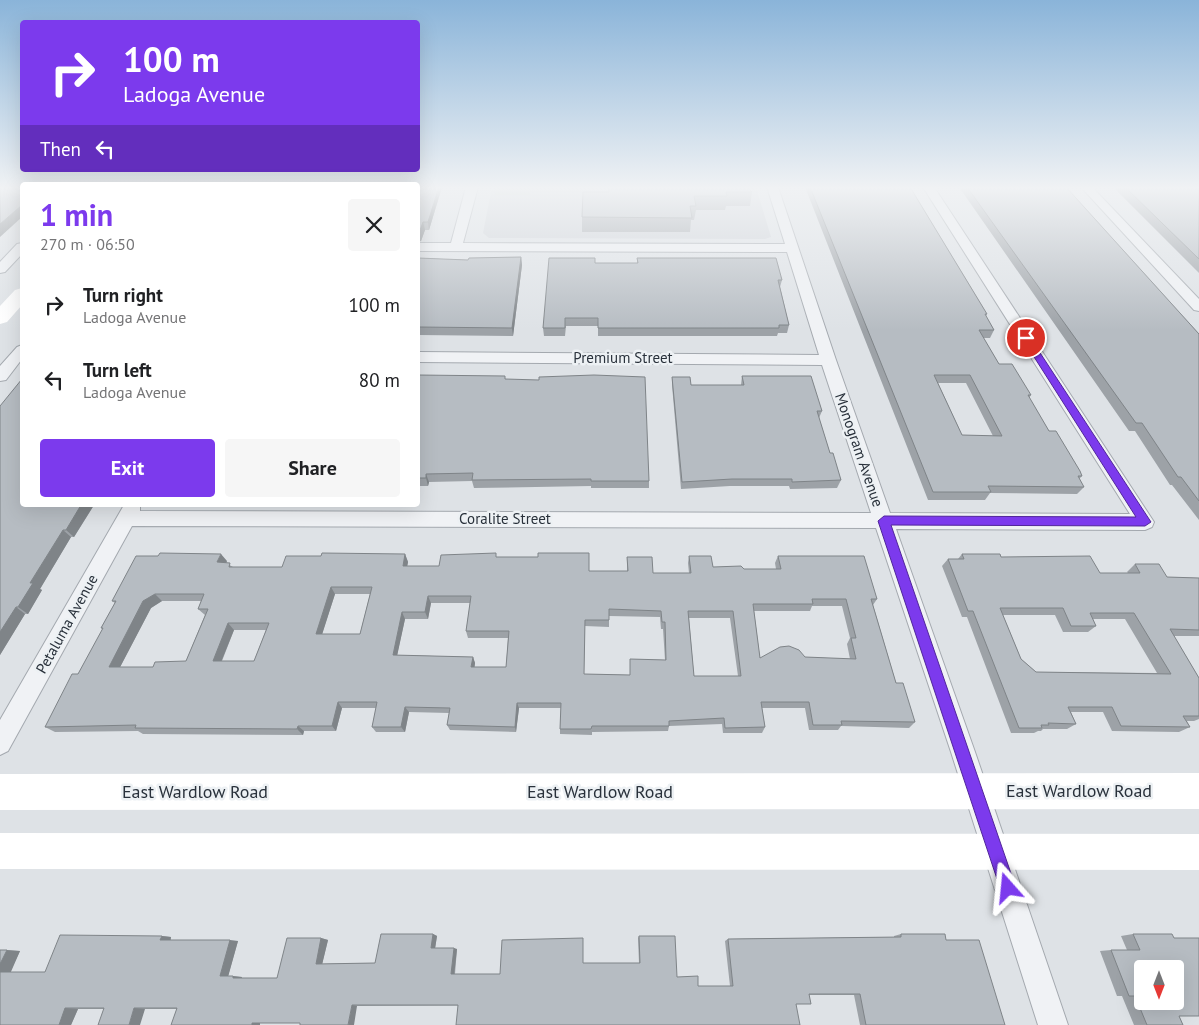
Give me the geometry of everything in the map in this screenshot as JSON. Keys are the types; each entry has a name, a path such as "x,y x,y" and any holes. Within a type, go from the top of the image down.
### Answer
{"main road":[{"path":"0,318 20,296"},
{"name":"East Wardlow Road","path":"0,792 1199,791"},
{"path":"0,851 1199,852"}],"street":[{"path":"456,247 459,235"},
{"name":"Monogram Avenue","path":"789,235 828,360 976,791 1053,1025"},
{"name":"Coralite Street","path":"131,511 884,521 1145,522 960,235"},
{"path":"1132,235 1199,307"},
{"path":"420,247 793,248"},
{"path":"0,269 20,249"},
{"path":"0,376 20,352"},
{"name":"Premium Street","path":"420,357 828,360"},
{"name":"Petaluma Avenue","path":"0,743 131,511"}],"shaded area":[{"path":"485,235 770,235 771,237 765,239 489,238"}],"building":[{"path":"829,235 939,235 987,314 985,314 994,330 979,330 999,364 1012,364 1031,395 1028,395 1049,431 1056,431 1080,471 1082,476 1078,476 1084,487 988,486 991,492 933,492","holes":["934,375 970,375 1002,436 962,435"]},
{"path":"1001,235 1109,235 1199,334 1199,501 1181,477 1178,477 1142,423 1136,423"},
{"path":"1174,235 1199,235 1199,259"},
{"path":"521,257 512,328 420,327 420,258 468,260 469,258"},
{"path":"549,258 595,258 595,263 638,263 637,258 776,258 782,280 778,280 789,325 779,325 779,328 598,328 598,318 565,318 565,328 543,328"},
{"path":"420,375 505,376 505,379 539,380 539,377 594,375 645,377 649,481 591,481 591,479 472,480 473,473 426,474 426,478 420,478"},
{"path":"742,376 811,376 822,411 817,411 830,453 833,453 841,480 792,482 792,479 732,479 682,482 672,377 690,377 691,385 744,385"},
{"path":"20,381 20,507 80,507 66,530 63,530 30,583 33,583 0,632 0,406"},
{"path":"160,553 221,554 217,562 230,563 229,567 282,567 286,556 321,556 322,553 405,554 403,566 439,566 441,555 496,553 496,557 538,557 538,553 589,553 589,571 628,571 627,557 652,557 653,573 691,573 689,556 711,556 713,567 741,566 744,569 781,569 778,556 864,556 877,599 871,599 896,683 903,683 915,722 841,721 842,725 813,725 809,702 761,702 765,727 725,728 724,718 669,721 669,726 592,726 591,729 560,729 561,703 517,703 515,727 447,725 450,708 405,707 401,727 372,727 377,702 338,702 332,726 298,726 297,729 135,728 136,725 45,727 72,674 78,674 103,628 101,628 116,601 112,601 136,556 158,556","holes":["331,587 372,587 360,634 316,634","155,594 204,594 198,609 208,609 186,661 155,662 153,667 109,667 143,601","428,596 471,596 466,631 509,631 506,667 471,667 473,657 393,655 402,612 425,612","812,599 846,599 856,638 851,638 856,659 805,657 799,650 789,646 780,647 760,658 753,604 813,604","609,609 661,611 662,622 665,622 666,660 630,659 630,675 584,674 585,620 609,620","688,611 733,611 741,676 694,676","228,623 269,623 254,661 213,661"]},
{"path":"962,554 1000,554 1001,557 1090,556 1100,573 1140,573 1135,564 1159,564 1167,577 1199,578 1199,630 1170,629 1199,678 1199,716 1183,716 1190,727 1121,726 1112,707 1068,707 1076,724 1048,723 1049,725 1041,725 1042,728 1019,728 973,611 968,611 948,559 964,559","holes":["1000,608 1063,608 1071,626 1096,626 1090,613 1134,613 1171,674 1036,672 1021,659"]},
{"path":"381,934 433,934 431,948 454,948 451,974 500,974 502,940 583,938 583,963 640,963 639,936 675,936 677,977 698,976 698,986 733,986 728,939 901,937 901,934 945,934 946,940 979,940 1005,1025 866,1025 860,994 809,994 811,1004 796,1004 800,1025 456,1025 458,1005 352,1005 348,1025 252,1023 252,1025 171,1025 177,1008 134,1008 129,1025 98,1025 104,1008 65,1008 59,1025 0,1025 0,972 45,972 60,935 162,936 160,940 230,940 220,976 233,976 233,978 277,978 287,938 321,938 316,964 375,963"},
{"path":"1133,934 1172,934 1174,938 1199,938 1199,1016 1179,1016 1183,1025 1147,1025 1141,1010 1184,1010 1184,960 1134,960 1134,996 1129,996 1111,950 1140,950"},
{"path":"0,950 7,950 0,964"}],"route":[{"path":"1008,888 884,521 1145,522 1026,338"}]}
